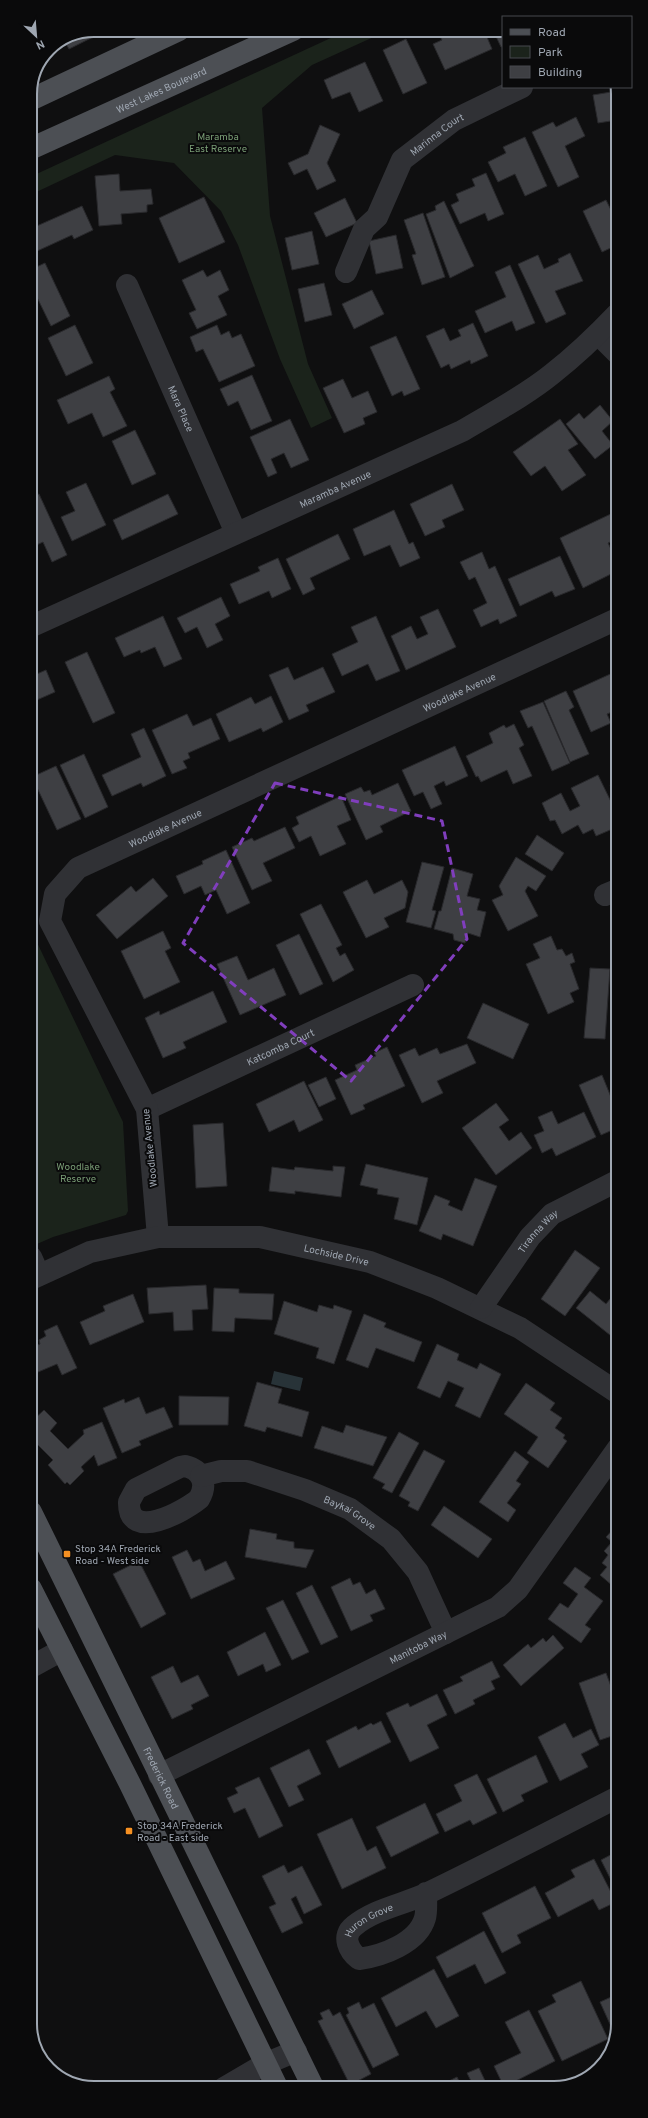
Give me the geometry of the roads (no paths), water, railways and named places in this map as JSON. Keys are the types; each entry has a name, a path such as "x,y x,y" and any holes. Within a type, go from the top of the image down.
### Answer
{"main road":[{"path":"37,97 164,37"},
{"name":"West Lakes Boulevard","path":"37,146 277,37"},
{"name":"Frederick Road","path":"37,1524 310,2081"},
{"path":"37,1600 130,1784 274,2081"}],"street":[{"name":"Marinna Court","path":"346,272 364,229 377,217 402,160 454,120 520,88"},
{"name":"Mara Place","path":"127,285 236,533"},
{"name":"Maramba Avenue","path":"37,624 462,431 508,404 552,375 611,320"},
{"path":"598,334 611,347"},
{"name":"Woodlake Avenue","path":"158,1237 147,1109 50,921 55,894 78,868 611,622"},
{"name":"Katcomba Court","path":"147,1109 413,985"},
{"name":"Tiranna Way","path":"481,1308 530,1237 552,1214 611,1184"},
{"name":"Lochside Drive","path":"37,1269 90,1252 158,1237 260,1237 370,1262 481,1308 520,1328 611,1388"},
{"name":"Manitoba Way","path":"159,1775 498,1607 518,1588 611,1458"},
{"name":"Baykai Grove","path":"201,1476 221,1470 247,1471 305,1490 350,1509 391,1539 418,1572 446,1633"},
{"path":"37,1664 62,1650"},
{"path":"426,1894 611,1801"},
{"path":"236,2081 265,2064 296,2052"}],"place":[{"name":"Stop 34A Frederick Road - West side","path":"67,1554"},
{"name":"Stop 34A Frederick Road - East side","path":"129,1831"}],"park label":[{"name":"Maramba East Reserve","path":"218,142"},
{"name":"Woodlake Reserve","path":"78,1172"}]}
